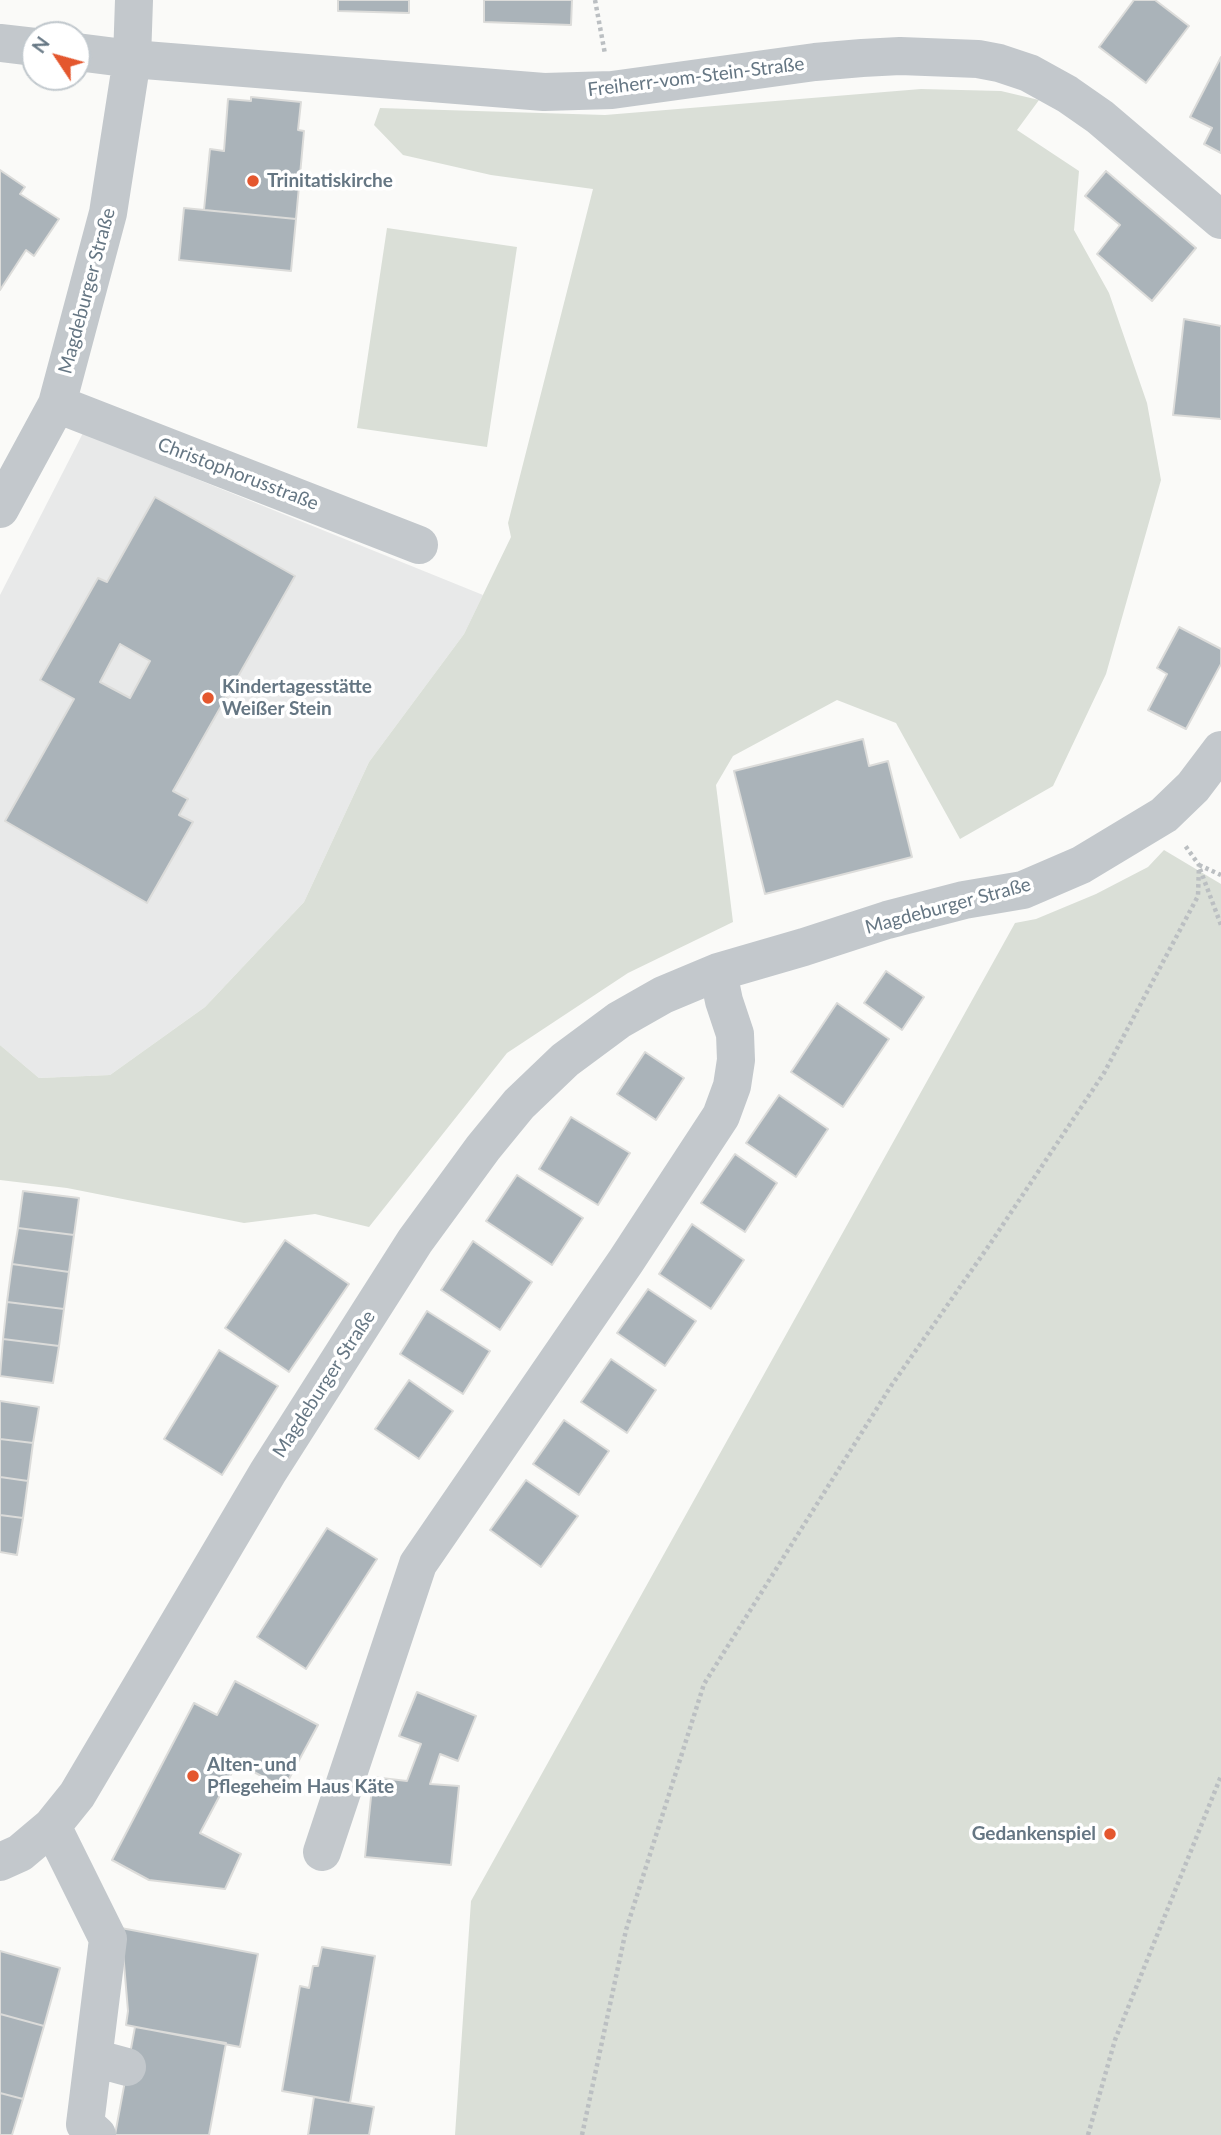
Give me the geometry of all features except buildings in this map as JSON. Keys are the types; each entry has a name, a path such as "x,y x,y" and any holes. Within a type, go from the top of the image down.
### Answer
{"street":[{"name":"Magdeburger Straße","path":"0,509 57,404 108,214 132,59 134,0"},
{"path":"0,43 21,45"},
{"name":"Freiherr-vom-Stein-Straße","path":"91,54 544,92 612,90 850,59 900,56 978,59 1029,73 1068,94 1100,117 1221,220"},
{"name":"Christophorusstraße","path":"57,404 419,545"},
{"name":"Magdeburger Straße","path":"0,1862 20,1853 52,1826 77,1795 268,1472 415,1241 483,1148 520,1104 565,1060 641,1007 691,982 887,920 964,900 1023,890 1082,865 1164,815 1193,787 1221,750"},
{"path":"322,1852 418,1564 626,1261 720,1116 732,1086 736,1060 735,1034 718,972"},
{"path":"52,1826 108,1940 111,2062 85,2124 97,2135"}],"path":[{"path":"595,0 602,37"},
{"path":"1164,815 1199,865 1221,925"},
{"path":"1199,865 1221,875"},
{"path":"582,2135 626,1930 704,1684 891,1386 1104,1073 1198,896 1199,865"},
{"path":"1088,2135 1115,2040 1221,1776"}],"shaded area":[{"path":"921,89 1001,91 1039,100 1017,130 1079,171 1074,230 1109,293 1147,403 1161,480 1106,674 1053,786 960,839 896,723 837,700 733,756 716,785 733,922 628,973 507,1053 369,1227 315,1214 244,1223 67,1188 0,1180 0,1045 39,1078 110,1075 205,1007 304,902 369,762 464,634 511,537 508,523 593,189 491,175 403,155 374,125 380,108 605,115"},
{"path":"387,228 517,247 487,447 357,428"},
{"name":"Kindertagesstätte Weißer Stein","path":"83,433 483,595 464,634 369,762 304,902 205,1007 110,1075 39,1078 0,1045 0,595"},
{"path":"1164,850 1221,884 1221,2135 455,2135 471,1901 1015,923 1036,919 1096,894 1148,867"}],"place":[{"name":"Trinitatiskirche","path":"253,181"},
{"name":"Kindertagesstätte Weißer Stein","path":"208,698"},
{"name":"Alten- und Pflegeheim Haus Käte","path":"193,1776"},
{"name":"Gedankenspiel","path":"1110,1834"}]}
